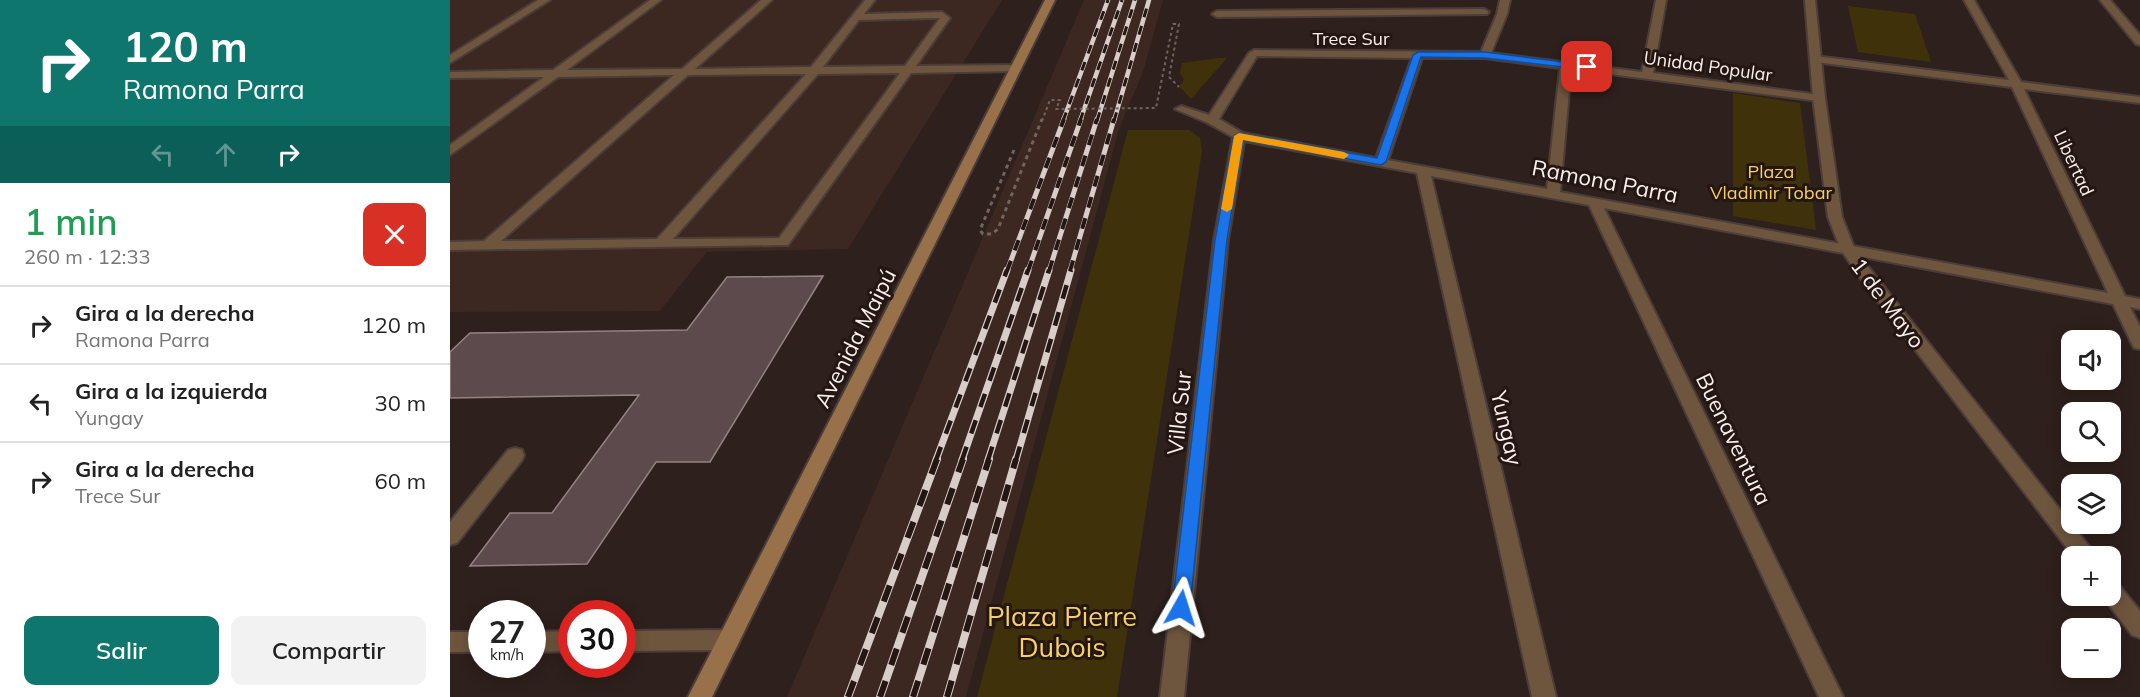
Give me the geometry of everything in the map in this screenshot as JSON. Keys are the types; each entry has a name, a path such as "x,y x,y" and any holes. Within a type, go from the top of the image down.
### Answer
{"main road":[{"name":"Avenida Maipú","path":"700,697 1050,0"}],"street":[{"path":"450,60 545,0"},
{"path":"450,151 657,0"},
{"path":"488,245 766,0"},
{"path":"661,243 815,70 870,0"},
{"path":"1286,0 1286,14"},
{"path":"1470,0 1475,8 1484,12"},
{"path":"1485,55 1502,14 1505,0"},
{"path":"1647,75 1661,0"},
{"name":"1 de Mayo","path":"1810,0 1819,98 1835,217 1848,250 2077,546"},
{"name":"Libertad","path":"1969,0 2017,85 2140,344"},
{"path":"2105,0 2140,42"},
{"path":"1217,14 1484,12 1502,14"},
{"path":"450,246 783,242 945,18 942,15 857,17"},
{"name":"Trece Sur","path":"1212,120 1254,53 1485,55"},
{"path":"1381,162 1418,55"},
{"name":"Unidad Popular","path":"1485,55 1819,98"},
{"path":"1815,59 2140,100"},
{"path":"1553,195 1566,65"},
{"path":"450,75 1016,68"},
{"path":"1181,109 1212,120 1239,136"},
{"name":"Ramona Parra","path":"1239,136 2140,304"},
{"name":"Villa Sur","path":"1172,697 1220,251 1239,136"},
{"name":"Yungay","path":"1423,170 1544,697"},
{"name":"Buenaventura","path":"1594,202 1831,697"},
{"path":"450,537 515,455"},
{"path":"2121,604 2140,628"},
{"path":"636,641 729,640"},
{"path":"450,642 468,642"}],"path":[{"path":"1014,150 980,230 982,234 992,234 998,229 1050,100 1060,100 1056,109 1156,108 1173,24 1179,24 1169,77"}],"shaded area":[{"path":"450,0 1002,0 848,249 707,252 660,311 450,312"},
{"path":"1084,0 1163,0 1143,72 1119,129 966,697 787,697"}],"green space":[{"path":"1848,6 1915,14 1931,62 1858,52"},
{"path":"1227,58 1191,99 1179,86 1184,80 1180,73 1182,63"},
{"name":"Plaza Vladimir Tobar","path":"1733,93 1800,103 1816,230 1733,216"},
{"name":"Plaza Pierre Dubois","path":"1128,130 1189,130 1200,138 1202,151 1117,697 977,697"}],"building":[{"path":"823,276 710,462 656,462 587,564 470,566 510,513 552,513 639,395 450,398 450,352 470,333 687,330 727,277"}],"railway":[{"path":"1063,121 1108,0"},
{"path":"1080,121 1122,0"},
{"path":"1097,121 1135,0"},
{"path":"1114,121 1149,0"},
{"path":"1007,271 1064,119"},
{"path":"1028,271 1081,119"},
{"path":"1049,271 1097,119"},
{"path":"1070,271 1114,119"},
{"path":"936,460 1007,270"},
{"path":"962,460 1028,270"},
{"path":"988,460 1049,270"},
{"path":"1016,460 1071,270"},
{"path":"848,697 937,459"},
{"path":"880,697 963,459"},
{"path":"913,697 989,459"},
{"path":"947,697 1016,459"}],"slow traffic":[{"path":"1227,209 1239,136 1344,155"}],"route":[{"path":"1181,608 1221,240 1239,136 1381,162 1418,55 1485,55 1587,67"}]}
